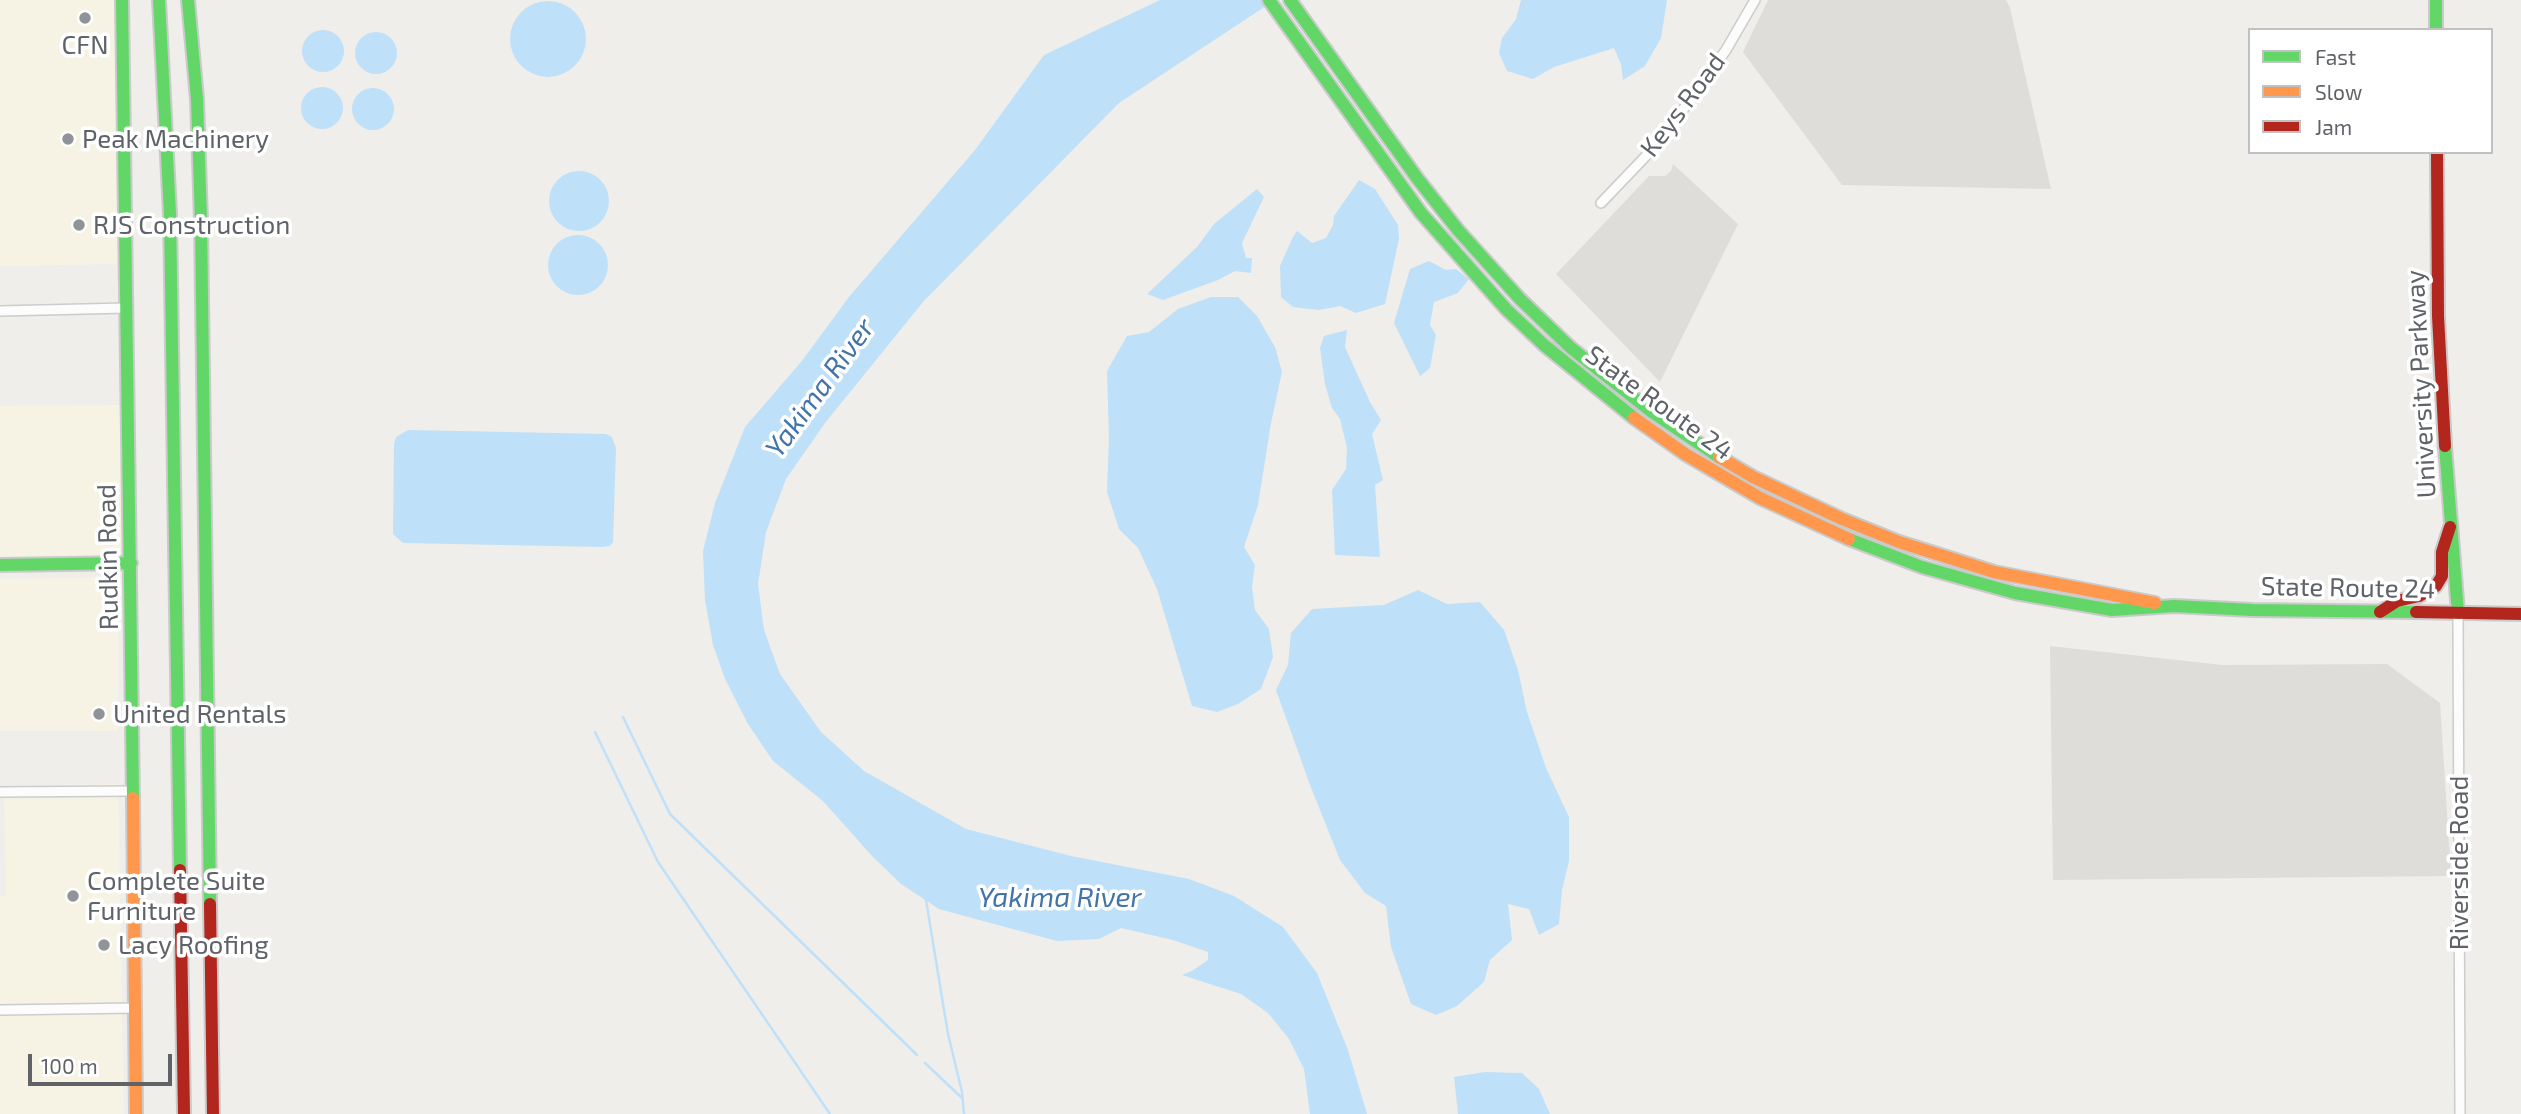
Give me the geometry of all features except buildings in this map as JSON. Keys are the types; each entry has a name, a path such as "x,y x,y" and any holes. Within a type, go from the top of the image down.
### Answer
{"main road":[{"name":"Rudkin Road","path":"122,0 136,1114"},
{"path":"159,0 170,214 184,1114"},
{"path":"188,0 197,100 201,221 213,1114"},
{"name":"State Route 24","path":"1269,0 1421,213 1506,309 1575,372 1651,431 1718,474 1796,516 1922,567 2015,593 2112,610 2174,606 2521,614"},
{"name":"State Route 24","path":"1290,0 1417,178 1458,230 1520,299 1571,348 1652,412 1704,448 1801,501 1899,542 1950,559 2037,582 2174,606"},
{"path":"2436,0 2436,28"},
{"path":"149,6 159,149 170,214"},
{"name":"University Parkway","path":"2437,154 2438,316 2450,527 2458,612"},
{"path":"2380,612 2397,601 2420,597 2436,586 2442,576 2442,552 2450,527"},
{"path":"0,565 131,563"}],"street":[{"name":"Keys Road","path":"1601,203 1678,118 1726,50 1755,0"},
{"path":"0,311 126,308"},
{"name":"Riverside Road","path":"2458,612 2460,1114"},
{"path":"0,792 133,791"},
{"path":"0,1010 135,1008"}],"shaded area":[{"path":"0,0 115,0 118,264 0,266"},
{"path":"1768,0 2006,0 2051,189 1842,185 1743,52"},
{"path":"1673,164 1738,224 1660,382 1556,274 1649,176 1665,176 1671,171"},
{"path":"120,405 124,555 0,557 0,406"},
{"path":"107,577 118,589 118,731 0,731 0,579"},
{"path":"2050,646 2222,665 2387,664 2440,703 2451,876 2053,880"},
{"path":"118,784 124,1114 0,1114 0,896 6,895 4,787"}],"water":[{"name":"Yakima River","path":"1160,0 1275,0 1119,103 923,302 825,423 786,479 766,532 758,584 764,630 780,674 821,732 864,771 966,829 1071,856 1189,879 1234,896 1283,927 1317,973 1348,1050 1367,1114 1310,1114 1304,1069 1289,1039 1268,1013 1241,994 1182,975 1208,960 1208,952 1173,940 1121,928 1099,939 1057,941 939,909 901,884 823,801 773,761 748,724 725,679 713,645 705,600 703,551 715,503 745,427 801,362 849,297 975,150 1044,55"},
{"path":"1521,0 1667,0 1661,38 1645,66 1623,80 1621,64 1614,48 1554,67 1533,79 1507,71 1499,53 1502,38 1516,19"},
{"path":"548,1 563,4 575,12 583,24 586,39 583,54 575,66 563,74 548,77 533,74 521,66 513,54 510,39 513,24 521,12 533,4"},
{"path":"323,30 338,36 344,51 338,66 323,72 308,66 302,51 308,36"},
{"path":"376,32 391,38 397,53 391,68 376,74 361,68 355,53 361,38"},
{"path":"322,87 337,93 343,108 337,123 322,129 307,123 301,108 307,93"},
{"path":"373,88 388,94 394,109 388,124 373,130 358,124 352,109 358,94"},
{"path":"573,171 585,171 604,184 609,201 607,213 596,226 585,231 573,231 554,218 549,207 549,195 562,176"},
{"path":"1359,180 1375,189 1398,225 1399,239 1385,304 1356,313 1340,306 1319,310 1293,307 1281,297 1280,266 1292,239 1297,231 1312,243 1326,238 1333,225 1334,216"},
{"path":"1257,189 1264,197 1242,243 1246,258 1252,258 1251,273 1235,271 1163,300 1147,294 1197,247 1214,224"},
{"path":"572,235 584,235 603,248 608,265 606,277 595,290 584,295 572,295 553,282 548,271 548,259 561,240"},
{"path":"1429,261 1446,270 1456,269 1469,279 1458,293 1434,302 1430,325 1436,335 1430,368 1420,376 1394,323 1410,269"},
{"path":"1211,297 1238,297 1257,316 1275,347 1282,372 1258,505 1244,547 1255,565 1252,587 1255,610 1269,629 1273,657 1261,689 1238,704 1217,712 1192,706 1157,589 1138,548 1119,529 1107,492 1107,371 1127,336 1149,332 1178,309"},
{"path":"1347,330 1345,347 1381,420 1372,434 1383,480 1375,485 1380,557 1335,555 1332,490 1346,469 1347,448 1340,419 1332,408 1325,384 1320,348 1324,336"},
{"path":"408,430 606,434 612,437 616,448 613,542 610,546 602,547 403,543 393,534 394,444 396,437"},
{"path":"1418,590 1447,604 1480,602 1504,630 1546,768 1569,817 1569,861 1562,890 1559,924 1539,935 1529,909 1508,904 1512,940 1490,960 1484,982 1457,1006 1436,1015 1411,1004 1391,947 1386,906 1365,893 1340,860 1276,690 1288,665 1291,633 1312,609 1384,605"},
{"path":"1485,1072 1522,1073 1539,1089 1550,1114 1458,1114 1454,1077"}],"waterway":[{"path":"623,717 670,814 917,1055"},
{"path":"595,732 658,862 830,1114"},
{"path":"926,900 964,1114"},
{"path":"925,1063 963,1099"}],"traffic: fast":[{"path":"122,0 133,798"},
{"path":"159,0 170,214 180,870"},
{"path":"188,0 197,99 201,221 210,904"},
{"path":"1269,0 1421,213 1506,309 1544,345 1634,418"},
{"path":"1290,0 1417,178 1458,230 1520,299 1571,348 1652,412 1719,457"},
{"path":"2436,0 2436,28"},
{"path":"2445,446 2458,613"},
{"path":"1849,539 1922,567 2015,593 2112,610 2174,606 2416,612"},
{"path":"0,565 131,563"}],"traffic: slow":[{"path":"1634,418 1685,454 1760,498 1849,539"},
{"path":"1719,457 1753,477 1842,519 1899,542 1994,572 2155,603"},
{"path":"133,798 136,1114"}],"traffic: jam":[{"path":"2437,154 2438,316 2445,446"},
{"path":"2380,612 2397,601 2419,596 2436,586 2442,576 2442,552 2450,527"},
{"path":"2416,612 2521,614"},
{"path":"180,870 184,1114"},
{"path":"210,904 213,1114"}],"place":[{"name":"CFN","path":"85,18"},
{"name":"Peak Machinery","path":"68,139"},
{"name":"RJS Construction","path":"79,225"},
{"name":"United Rentals","path":"99,714"},
{"name":"Complete Suite Furniture","path":"73,896"},
{"name":"Lacy Roofing","path":"104,945"}]}
